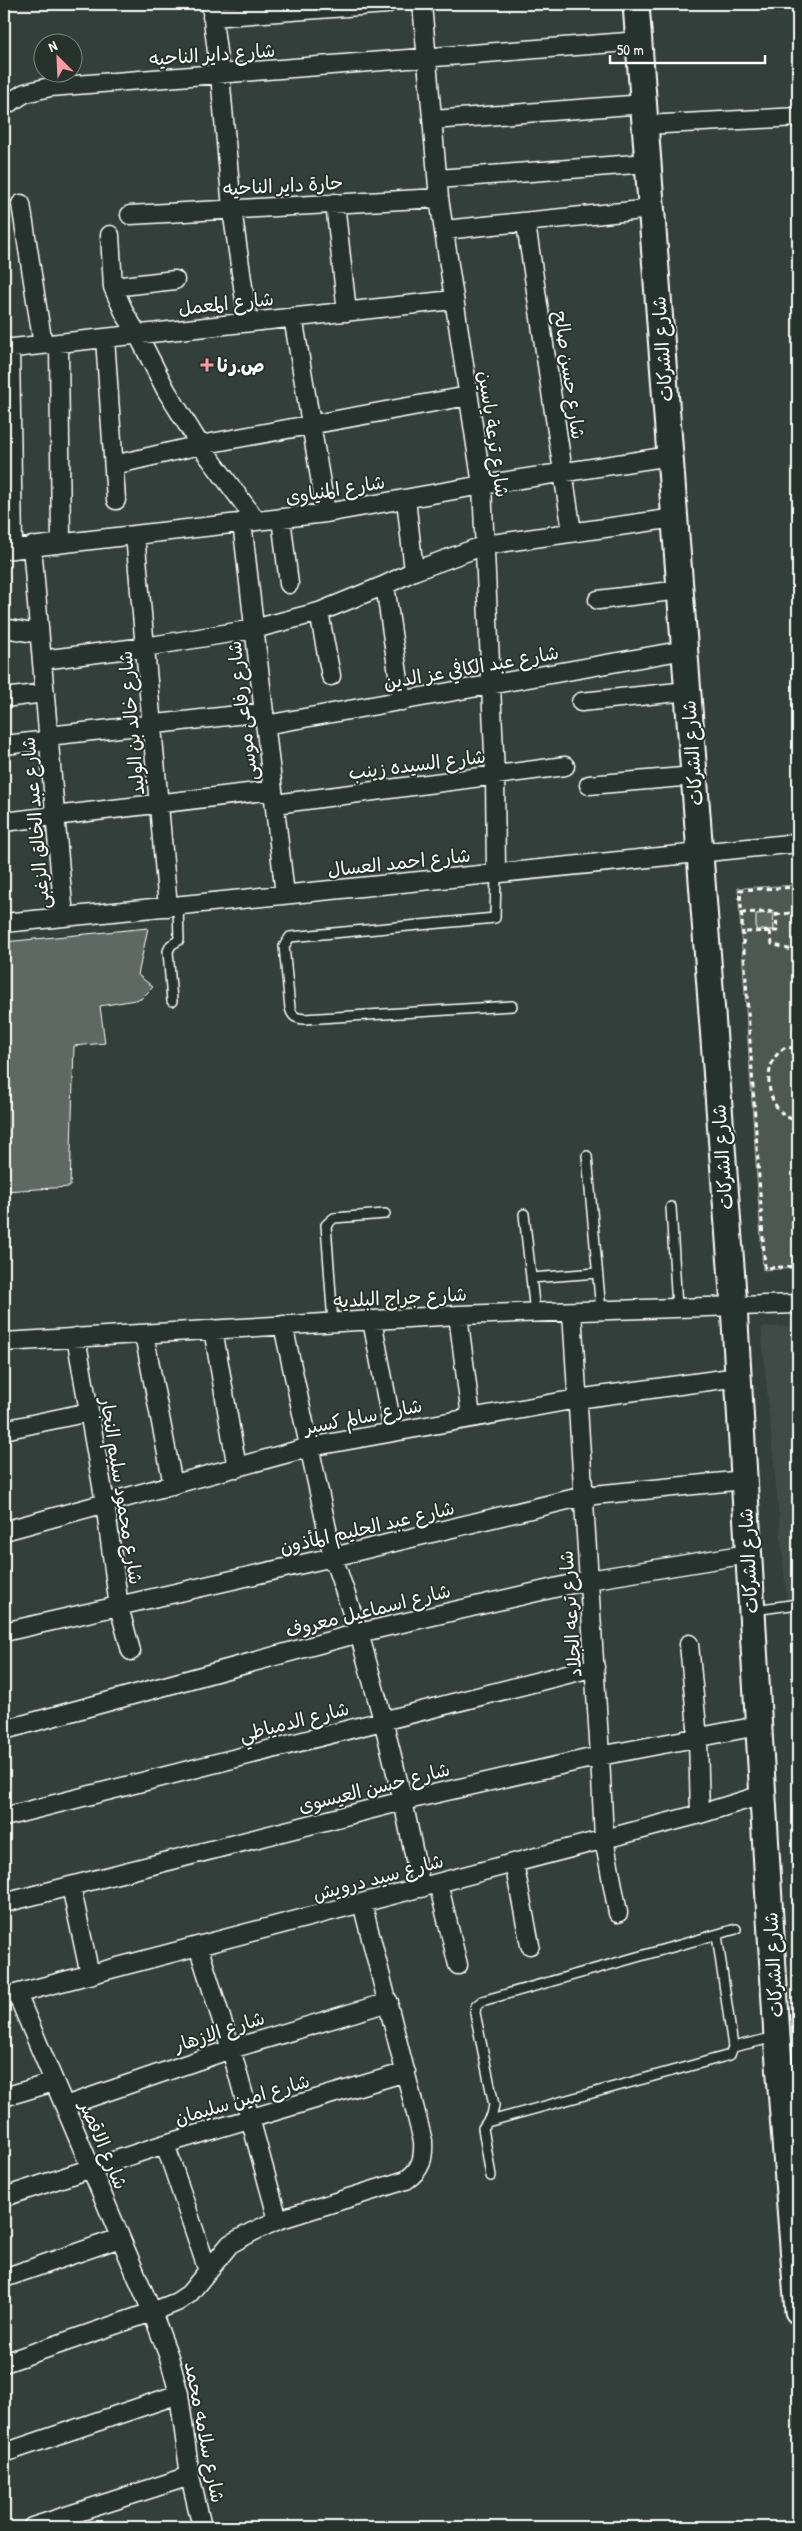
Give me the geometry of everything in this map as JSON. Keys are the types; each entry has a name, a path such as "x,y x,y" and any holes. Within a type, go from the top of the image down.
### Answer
{"main road":[{"name":"شارع الشركات","path":"636,4 734,1306 777,2037 798,2311"}],"street":[{"path":"248,322 232,209 220,75 211,10 387,4"},
{"name":"شارع ترعة ياسين","path":"422,4 439,198 482,485 492,686 496,873"},
{"name":"شارع داير الناحيه","path":"4,106 25,93 50,87 639,41"},
{"path":"433,120 644,114 798,117"},
{"path":"438,180 648,163"},
{"name":"حارة داير الناحيه","path":"130,215 439,198"},
{"path":"335,203 347,312"},
{"path":"21,204 51,344 60,543"},
{"path":"444,230 526,224 652,209"},
{"name":"شارع حسن صالح","path":"526,224 572,532"},
{"path":"110,235 113,287 125,314 137,333 166,390 249,521"},
{"path":"113,287 175,280"},
{"name":"شارع المعمل","path":"7,349 137,333 453,300"},
{"path":"293,318 326,513"},
{"path":"104,338 116,500"},
{"path":"7,349 8,549"},
{"path":"114,464 200,445 468,396"},
{"name":"شارع المنياوى","path":"8,549 326,513 482,485 670,456"},
{"path":"406,499 414,571"},
{"path":"281,518 289,584"},
{"path":"42,660 145,647 254,629 319,612 414,571 485,545 675,518"},
{"name":"شارع رفاعى موسى","path":"249,521 254,629 285,895"},
{"name":"شارع خالد بن الوليد","path":"136,536 159,804 173,906"},
{"name":"شارع عبد الخالق الزغبى","path":"32,546 64,917"},
{"path":"385,585 402,701"},
{"path":"598,600 680,590"},
{"path":"319,612 331,676"},
{"path":"4,628 39,634"},
{"name":"شارع عبد الكافي عز الدين","path":"4,745 152,724 265,719 402,701 685,650"},
{"path":"581,702 688,691"},
{"path":"4,698 44,693"},
{"name":"شارع السيده زينب","path":"4,822 159,804 274,797 495,775 565,766"},
{"path":"589,785 694,776"},
{"name":"شارع احمد العسال","path":"4,924 798,843"},
{"name":"شارع جراج البلديه","path":"4,1342 458,1315 798,1304"},
{"name":"شارع ترعه الجلاد","path":"572,1312 604,1839 618,1913"},
{"path":"458,1315 472,1417"},
{"path":"372,1320 393,1432"},
{"path":"284,1325 333,1557 359,1633 383,1720 403,1801 421,1888"},
{"path":"213,1329 237,1468"},
{"path":"144,1334 173,1485"},
{"name":"شارع محمود سليم النجار","path":"76,1337 105,1503 119,1607 130,1651"},
{"name":"شارع سالم كسبر","path":"4,1531 310,1447 577,1399 738,1377"},
{"path":"4,1430 89,1412"},
{"name":"شارع عبد الحليم المأذون","path":"4,1632 333,1557 584,1496 744,1480"},
{"name":"شارع اسماعيل معروف","path":"4,1730 359,1633 589,1580 748,1554"},
{"path":"689,1644 698,1738 700,1814"},
{"name":"شارع الدمياطي","path":"4,1816 595,1667"},
{"name":"شارع حسن العيسوى","path":"4,1903 403,1801 600,1756 758,1726"},
{"name":"شارع سيد درويش","path":"10,1996 700,1814 762,1795"},
{"path":"514,1863 530,1945"},
{"path":"438,1883 458,1964"},
{"path":"71,1886 90,1975"},
{"path":"4,2363 177,2302 189,2294 230,2244 278,2220 406,2180 418,2172 424,2152 423,2141 362,1903"},
{"path":"198,1946 231,2049 278,2220"},
{"name":"شارع الاقصر","path":"10,1996 65,2106 152,2312"},
{"name":"شارع الازهار","path":"65,2106 231,2049 388,2002"},
{"name":"شارع امين سليمان","path":"4,2197 165,2144 406,2072"},
{"path":"4,2097 54,2082"},
{"path":"165,2144 208,2271"},
{"path":"4,2278 120,2238"},
{"name":"شارع سلامه محمد","path":"152,2312 170,2357 179,2394 190,2476 202,2527"},
{"path":"4,2453 179,2394"},
{"path":"32,2527 190,2476"}],"lane":[{"path":"496,873 495,918 290,937 284,946 290,1008 291,1014 296,1018 304,1019 512,1006"},
{"path":"172,1001 168,947 179,940 173,906"},
{"path":"587,1156 601,1311"},
{"path":"670,1207 677,1308"},
{"path":"333,1322 326,1225 334,1218 385,1214"},
{"path":"524,1214 535,1313"},
{"path":"531,1278 597,1273"},
{"path":"751,1610 798,1604"},
{"path":"491,2176 483,2133 486,2122 494,2110 494,2105 475,2013 476,2006 482,2001 736,1929"},
{"path":"486,2122 723,2058 730,2054 733,2047 717,1935"},
{"path":"733,2047 777,2037"}],"path":[{"path":"798,887 740,890 765,1268 798,1266"},
{"path":"741,913 776,911 777,931 743,932"},
{"path":"776,915 798,912"},
{"path":"770,931 772,944 798,952"},
{"path":"798,1101 795,1096 797,1054 793,1048 786,1047 780,1052 771,1068 769,1087 771,1096 781,1112 792,1119 798,1117"}],"shaded area":[{"path":"798,885 798,1268 763,1270 738,888"},
{"path":"798,1326 798,1611 788,1612 761,1327"}],"building":[{"path":"773,913 774,930 756,930 756,914"},
{"path":"148,928 138,975 153,987 141,999 100,1006 105,1043 74,1046 70,1187 4,1191 4,942"}],"place":[{"name":"ص.رنا","path":"207,365"}]}
